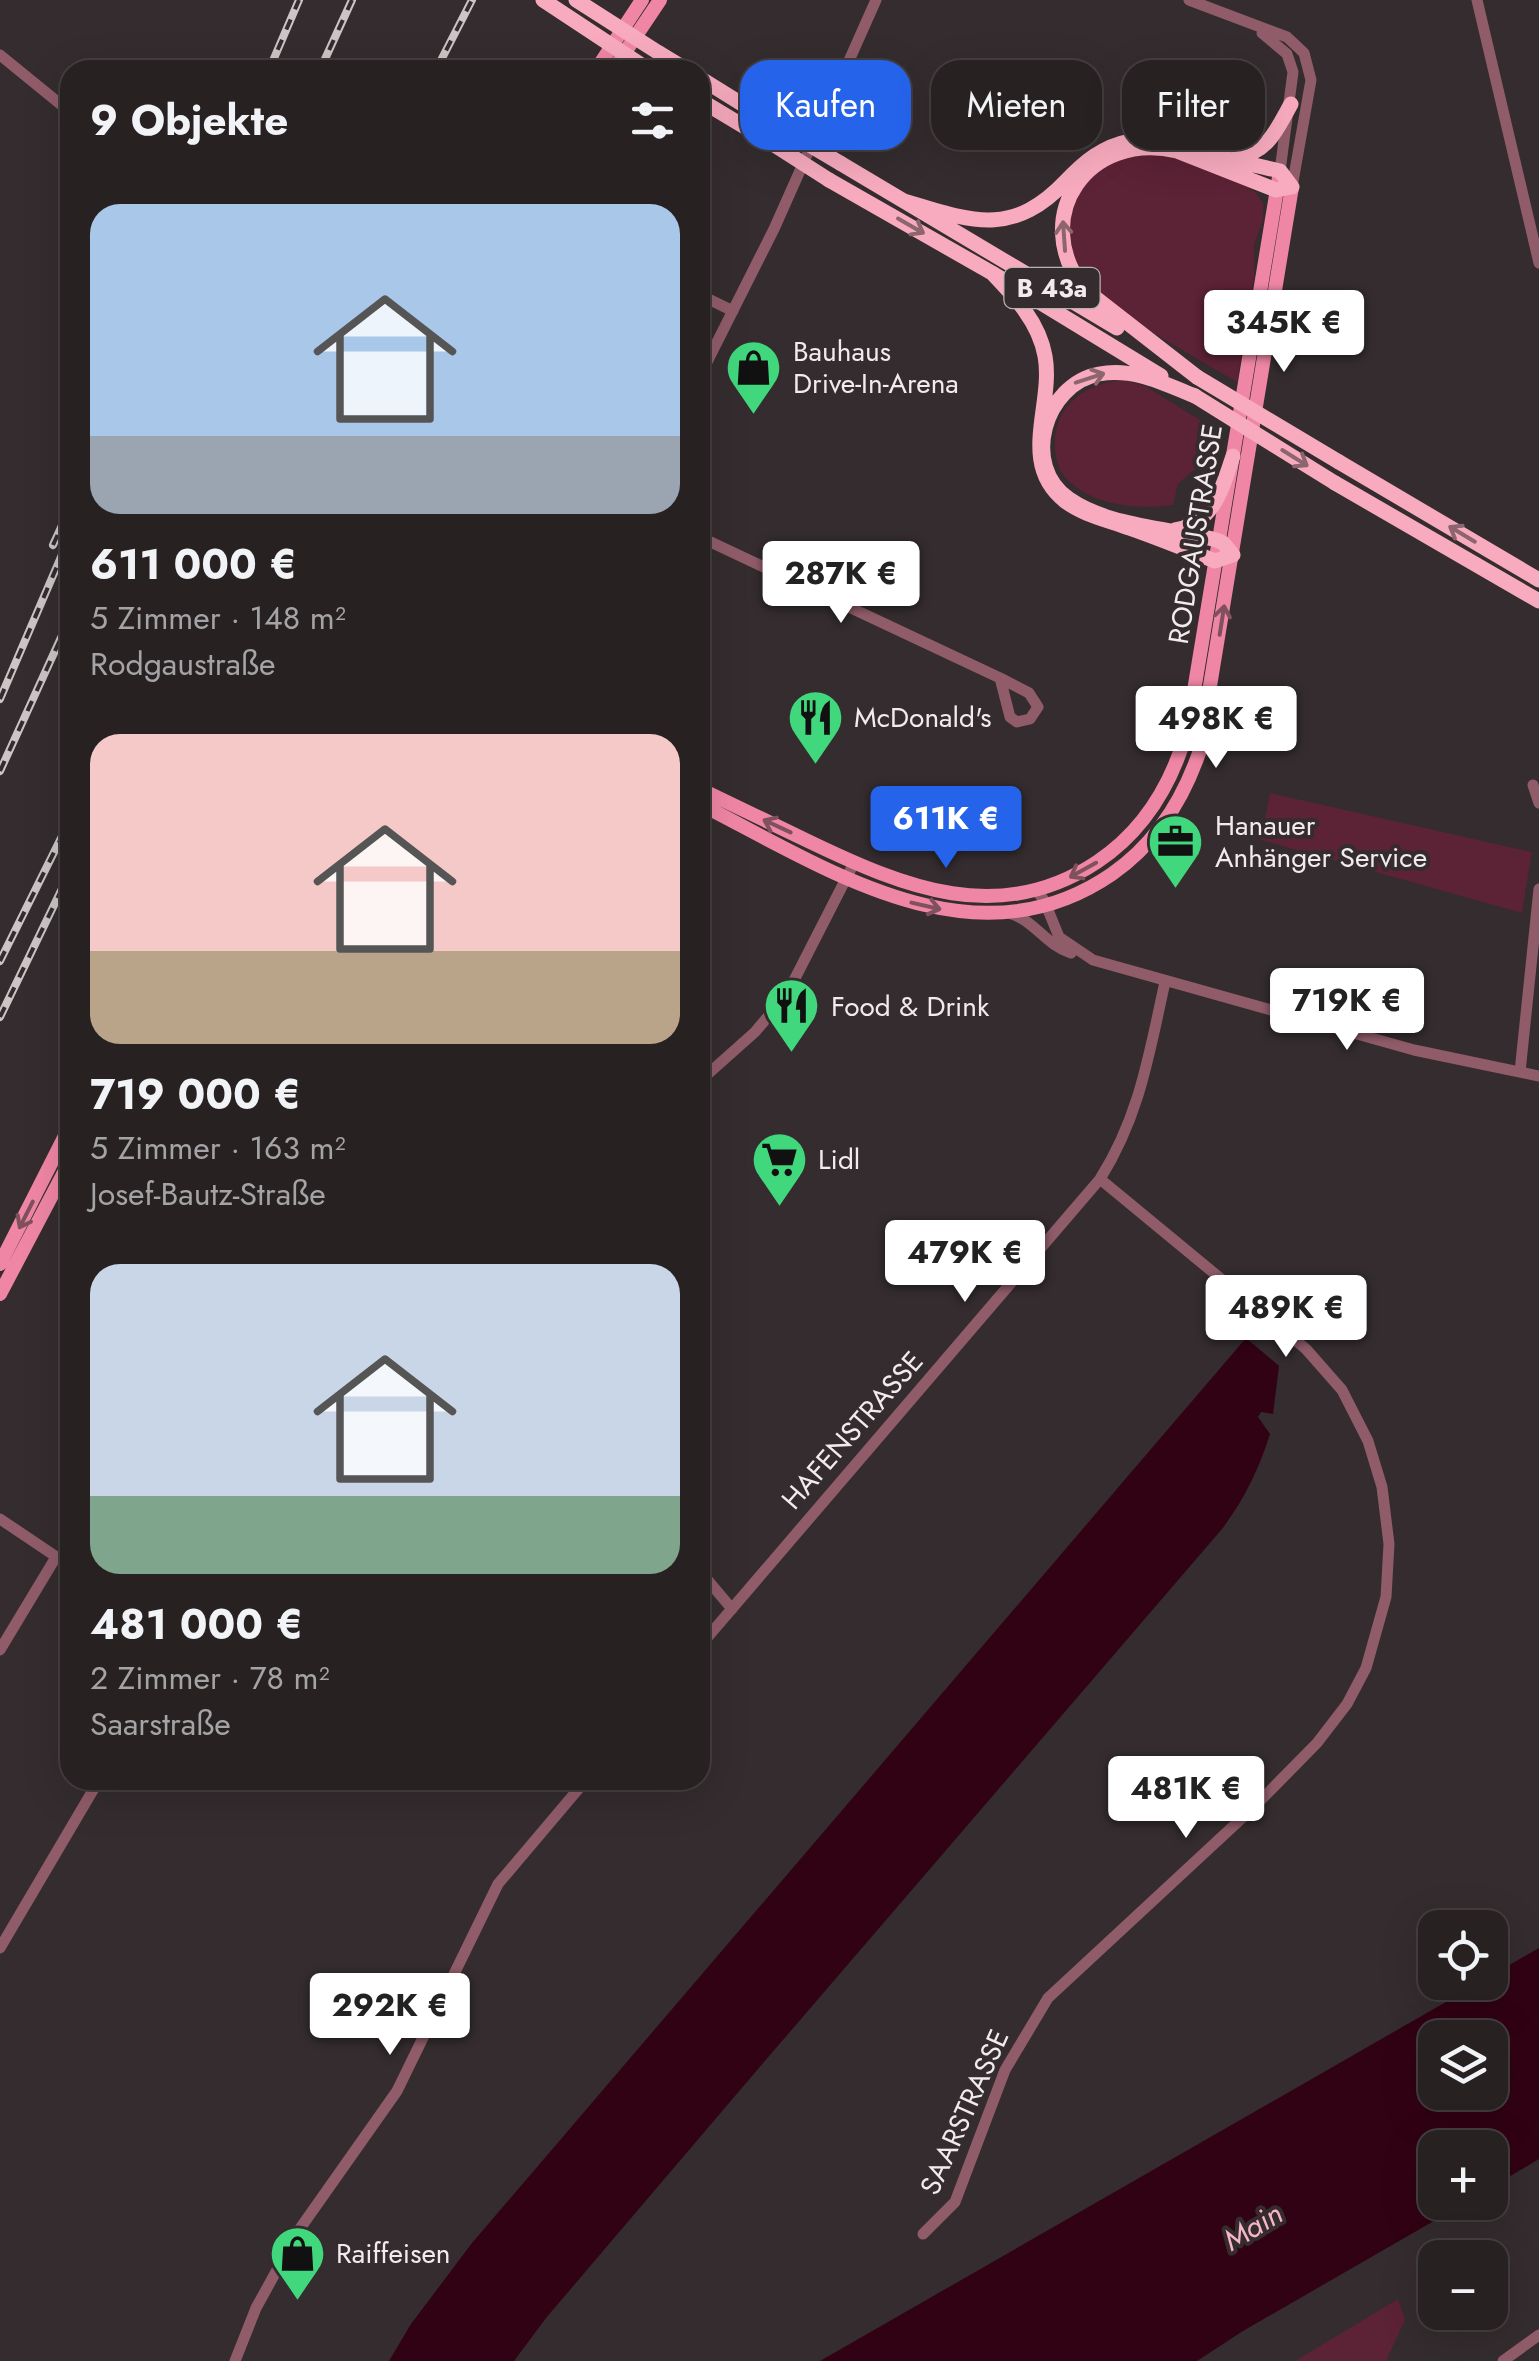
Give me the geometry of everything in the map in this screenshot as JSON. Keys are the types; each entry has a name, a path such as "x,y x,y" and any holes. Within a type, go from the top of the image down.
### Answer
{"highway":[{"path":"543,0 634,60"},
{"path":"576,0 671,60"},
{"name":"B 43a","path":"710,84 1539,580"},
{"path":"1220,157 1248,156 1263,148 1291,104"},
{"name":"B 43a","path":"710,106 992,272 1335,483 1539,601"},
{"path":"904,201 966,220 995,222 1032,210 1099,152 1122,142 1158,140 1280,171 1284,189"},
{"path":"1197,377 1096,301 1074,277 1062,232 1062,216 1070,195 1085,174 1104,160 1126,150 1147,147 1176,151 1284,189"},
{"path":"992,272 1032,319 1043,345 1047,381 1039,453 1056,493 1085,512 1216,561 1232,555 1220,541 1130,523 1069,499 1046,466 1046,426 1052,408 1066,390 1098,374 1116,372 1148,378 1195,396"},
{"path":"1168,530 1196,523 1212,510 1233,456"}],"main road":[{"path":"603,60 642,0"},
{"path":"621,60 660,0"},
{"name":"RODGAUSTRASSE","path":"710,794 854,863 898,881 951,894 988,897 1036,890 1087,868 1125,841 1169,782 1188,727 1233,456 1284,189"},
{"name":"RODGAUSTRASSE","path":"710,809 847,878 932,908 969,913 1008,913 1046,905 1098,883 1136,856 1182,796 1199,753 1232,555 1284,189"},
{"path":"0,1264 60,1146"},
{"path":"0,1294 60,1180"}],"street":[{"path":"710,356 774,229 876,0"},
{"name":"RODGAUSTRASSE","path":"1189,0 1245,24 1270,38 1287,54 1293,72 1280,171"},
{"path":"1476,0 1539,264"},
{"name":"RODGAUSTRASSE","path":"1245,24 1296,43 1309,66 1310,95 1284,189"},
{"path":"0,55 60,96"},
{"path":"710,300 733,311"},
{"path":"710,541 1000,678"},
{"path":"1533,785 1539,803"},
{"path":"710,1072 755,1032 787,994 854,863"},
{"path":"1520,1072 1539,889"},
{"path":"1036,890 1060,938 1089,958"},
{"path":"1034,926 1030,909 1036,890"},
{"path":"1008,913 1034,926 1049,943 1165,982 1414,1050 1539,1076"},
{"name":"HAFENSTRASSE","path":"710,1634 1100,1179 1122,1144 1137,1105 1165,982"},
{"name":"SAARSTRASSE","path":"923,2234 955,2202 1006,2070 1048,1998 1255,1806 1317,1743 1347,1704 1366,1668 1386,1596 1389,1544 1382,1487 1368,1441 1342,1390 1306,1350 1100,1179"},
{"path":"0,1518 60,1560"},
{"path":"0,1650 56,1557"},
{"path":"710,1582 732,1609"},
{"path":"0,1948 93,1790"},
{"path":"234,2361 256,2308 299,2230 392,2100 498,1884 578,1790"},
{"path":"1503,2361 1534,2338 1539,2354"}],"shaded area":[{"path":"1161,151 1238,181 1263,203 1237,382 1097,300 1066,247 1072,200 1103,163"},
{"path":"1123,380 1145,386 1208,425 1195,469 1178,484 1173,505 1146,507 1105,501 1080,490 1059,466 1056,433 1065,409 1096,386"},
{"path":"1270,793 1532,852 1522,913 1261,840"},
{"path":"1398,2299 1405,2320 1386,2361 1295,2361"}],"water":[{"path":"1246,1338 1279,1366 1273,1414 1261,1412 1258,1417 1270,1434 1250,1484 1222,1529 546,2318 514,2361 389,2361 411,2324 472,2243"},
{"name":"Main","path":"1539,1948 1539,2159 1508,2177 1508,2130 1418,2130 1418,2220 1436,2220 1197,2361 820,2361 1449,2000 1508,2000 1508,1966"}],"railway":[{"path":"273,60 299,0"},
{"path":"325,60 352,0"},
{"path":"441,60 472,0"},
{"path":"53,545 60,530"},
{"path":"0,699 60,559"},
{"path":"0,771 60,640"},
{"path":"0,961 60,840"},
{"path":"0,1017 60,893"}],"place":[{"name":"Bauhaus Drive-In-Arena","path":"754,416"},
{"name":"McDonald's","path":"815,766"},
{"name":"Hanauer Anhänger Service","path":"1176,890"},
{"name":"Food & Drink","path":"792,1055"},
{"name":"Lidl","path":"779,1208"},
{"name":"Raiffeisen","path":"297,2302"}]}
